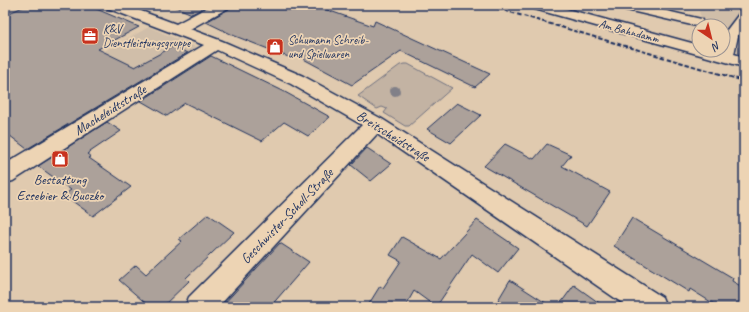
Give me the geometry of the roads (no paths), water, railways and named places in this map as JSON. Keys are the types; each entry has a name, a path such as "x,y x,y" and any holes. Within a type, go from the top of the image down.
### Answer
{"street":[{"name":"Breitscheidstraße","path":"112,5 216,44 297,80 375,124 652,307"},
{"path":"178,29 224,5"},
{"name":"Am Bahndamm","path":"536,5 691,48"},
{"path":"623,5 691,22"},
{"path":"690,5 695,18"},
{"path":"731,35 744,17"},
{"name":"Macheleidtstraße","path":"5,176 216,44"},
{"name":"Am Bahndamm","path":"731,57 744,62"},
{"name":"Geschwister-Scholl-Straße","path":"199,307 375,124"}],"railway":[{"path":"486,5 744,81 741,80"}],"place":[{"name":"K&V Dienstleistungsgruppe","path":"90,36"},
{"name":"Schumann Schreib- und Spielwaren","path":"275,47"},
{"name":"Bestattung Essebier & Buczko","path":"60,159"}]}
